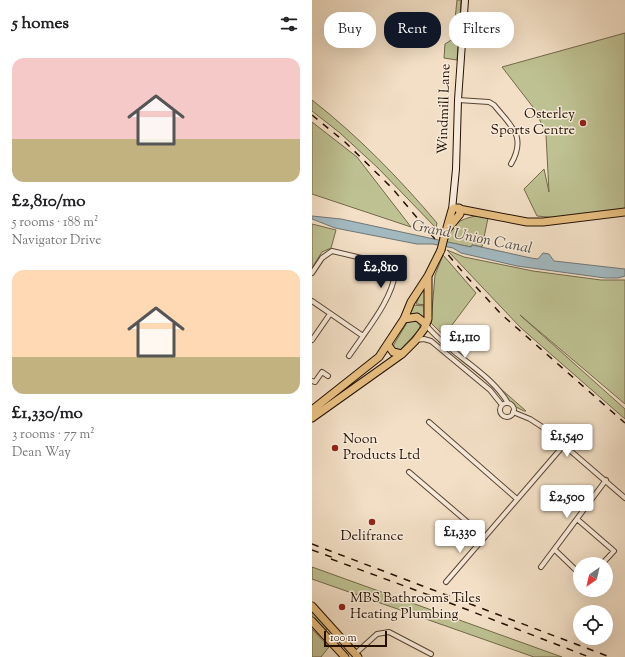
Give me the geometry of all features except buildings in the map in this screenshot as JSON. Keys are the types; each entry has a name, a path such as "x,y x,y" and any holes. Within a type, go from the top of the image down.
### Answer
{"main road":[{"name":"Windmill Lane","path":"312,410 371,365 388,345 419,288 428,276 441,250 445,234 456,211 453,195 456,168 458,100 465,0"},
{"path":"456,211 527,222 543,222 625,212"},
{"name":"Windmill Lane","path":"312,418 402,354 415,340 426,324 429,308 428,276"},
{"path":"405,316 417,317 426,324"},
{"path":"388,345 393,352 402,354"},
{"path":"312,606 357,655"},
{"path":"312,621 345,657"},
{"path":"333,644 334,638 341,637"}],"street":[{"path":"458,100 489,102 494,105 517,136 519,145 517,153 511,164"},
{"path":"312,273 322,258 332,251 387,264 394,270 395,280 380,312 348,356"},
{"path":"312,308 314,302 363,336"},
{"path":"312,340 330,314"},
{"path":"426,324 438,338 496,387 508,404 512,406 513,412"},
{"path":"415,340 424,339 431,341 490,390 502,405"},
{"path":"312,381 315,382 322,372 328,376"},
{"path":"502,405 508,404"},
{"path":"502,405 500,411 503,416 509,416 513,412"},
{"path":"513,412 530,419 564,445 625,498"},
{"path":"428,422 517,499"},
{"path":"446,582 564,445"},
{"path":"409,472 485,537"},
{"path":"541,568 606,480"},
{"path":"577,519 614,551 608,557"},
{"path":"554,550 573,568"},
{"path":"357,655 377,634 389,632 431,654"}],"green space":[{"path":"457,0 461,0 460,12 456,12"},
{"name":"Osterley Sports Centre","path":"625,33 625,209 558,218 537,216 524,189 544,169 549,192 546,135 536,111 502,67"},
{"path":"449,42 449,48 458,48 457,60 444,58 445,44"},
{"path":"312,100 346,128 393,174 437,223 436,228 378,168 340,133 312,111"},
{"path":"312,122 357,157 411,227 312,194"},
{"path":"477,216 488,218 482,247 472,245 471,247 446,242 453,227 461,221"},
{"path":"312,224 336,230 331,248 322,252 312,268"},
{"path":"447,250 464,257 533,271 601,280 625,280 625,404 520,315 625,409 625,419 521,328"},
{"path":"443,255 476,293 449,329 441,333 431,323 435,275"},
{"path":"425,283 427,305 416,304"},
{"path":"414,305 424,306 424,319 416,314 409,314"},
{"path":"416,320 420,326 419,330 400,350 394,349 393,346 408,321"},
{"path":"501,389 526,411 510,404"},
{"path":"312,567 562,657 534,657 312,579"},
{"path":"312,611 327,626 326,632 312,617"},
{"path":"312,629 329,647 321,657 312,657"}],"water":[{"path":"312,216 341,219 471,247 472,245 531,258 538,259 543,253 549,254 554,261 625,269 625,276 618,278 605,278 517,266 461,253 453,248 433,244 417,244 335,228 312,219"}],"railway":[{"path":"312,115 345,142 392,188 466,276 501,314 625,423"},
{"path":"312,544 610,657"},
{"path":"312,550 337,559"},
{"path":"331,559 589,657"}],"place":[{"name":"Osterley Sports Centre","path":"583,123"},
{"name":"Noon Products Ltd","path":"335,448"},
{"name":"Delifrance","path":"372,522"},
{"name":"MBS Bathrooms Tiles Heating Plumbing","path":"342,607"}],"water label":[{"name":"Grand Union Canal","path":"472,238"}]}
